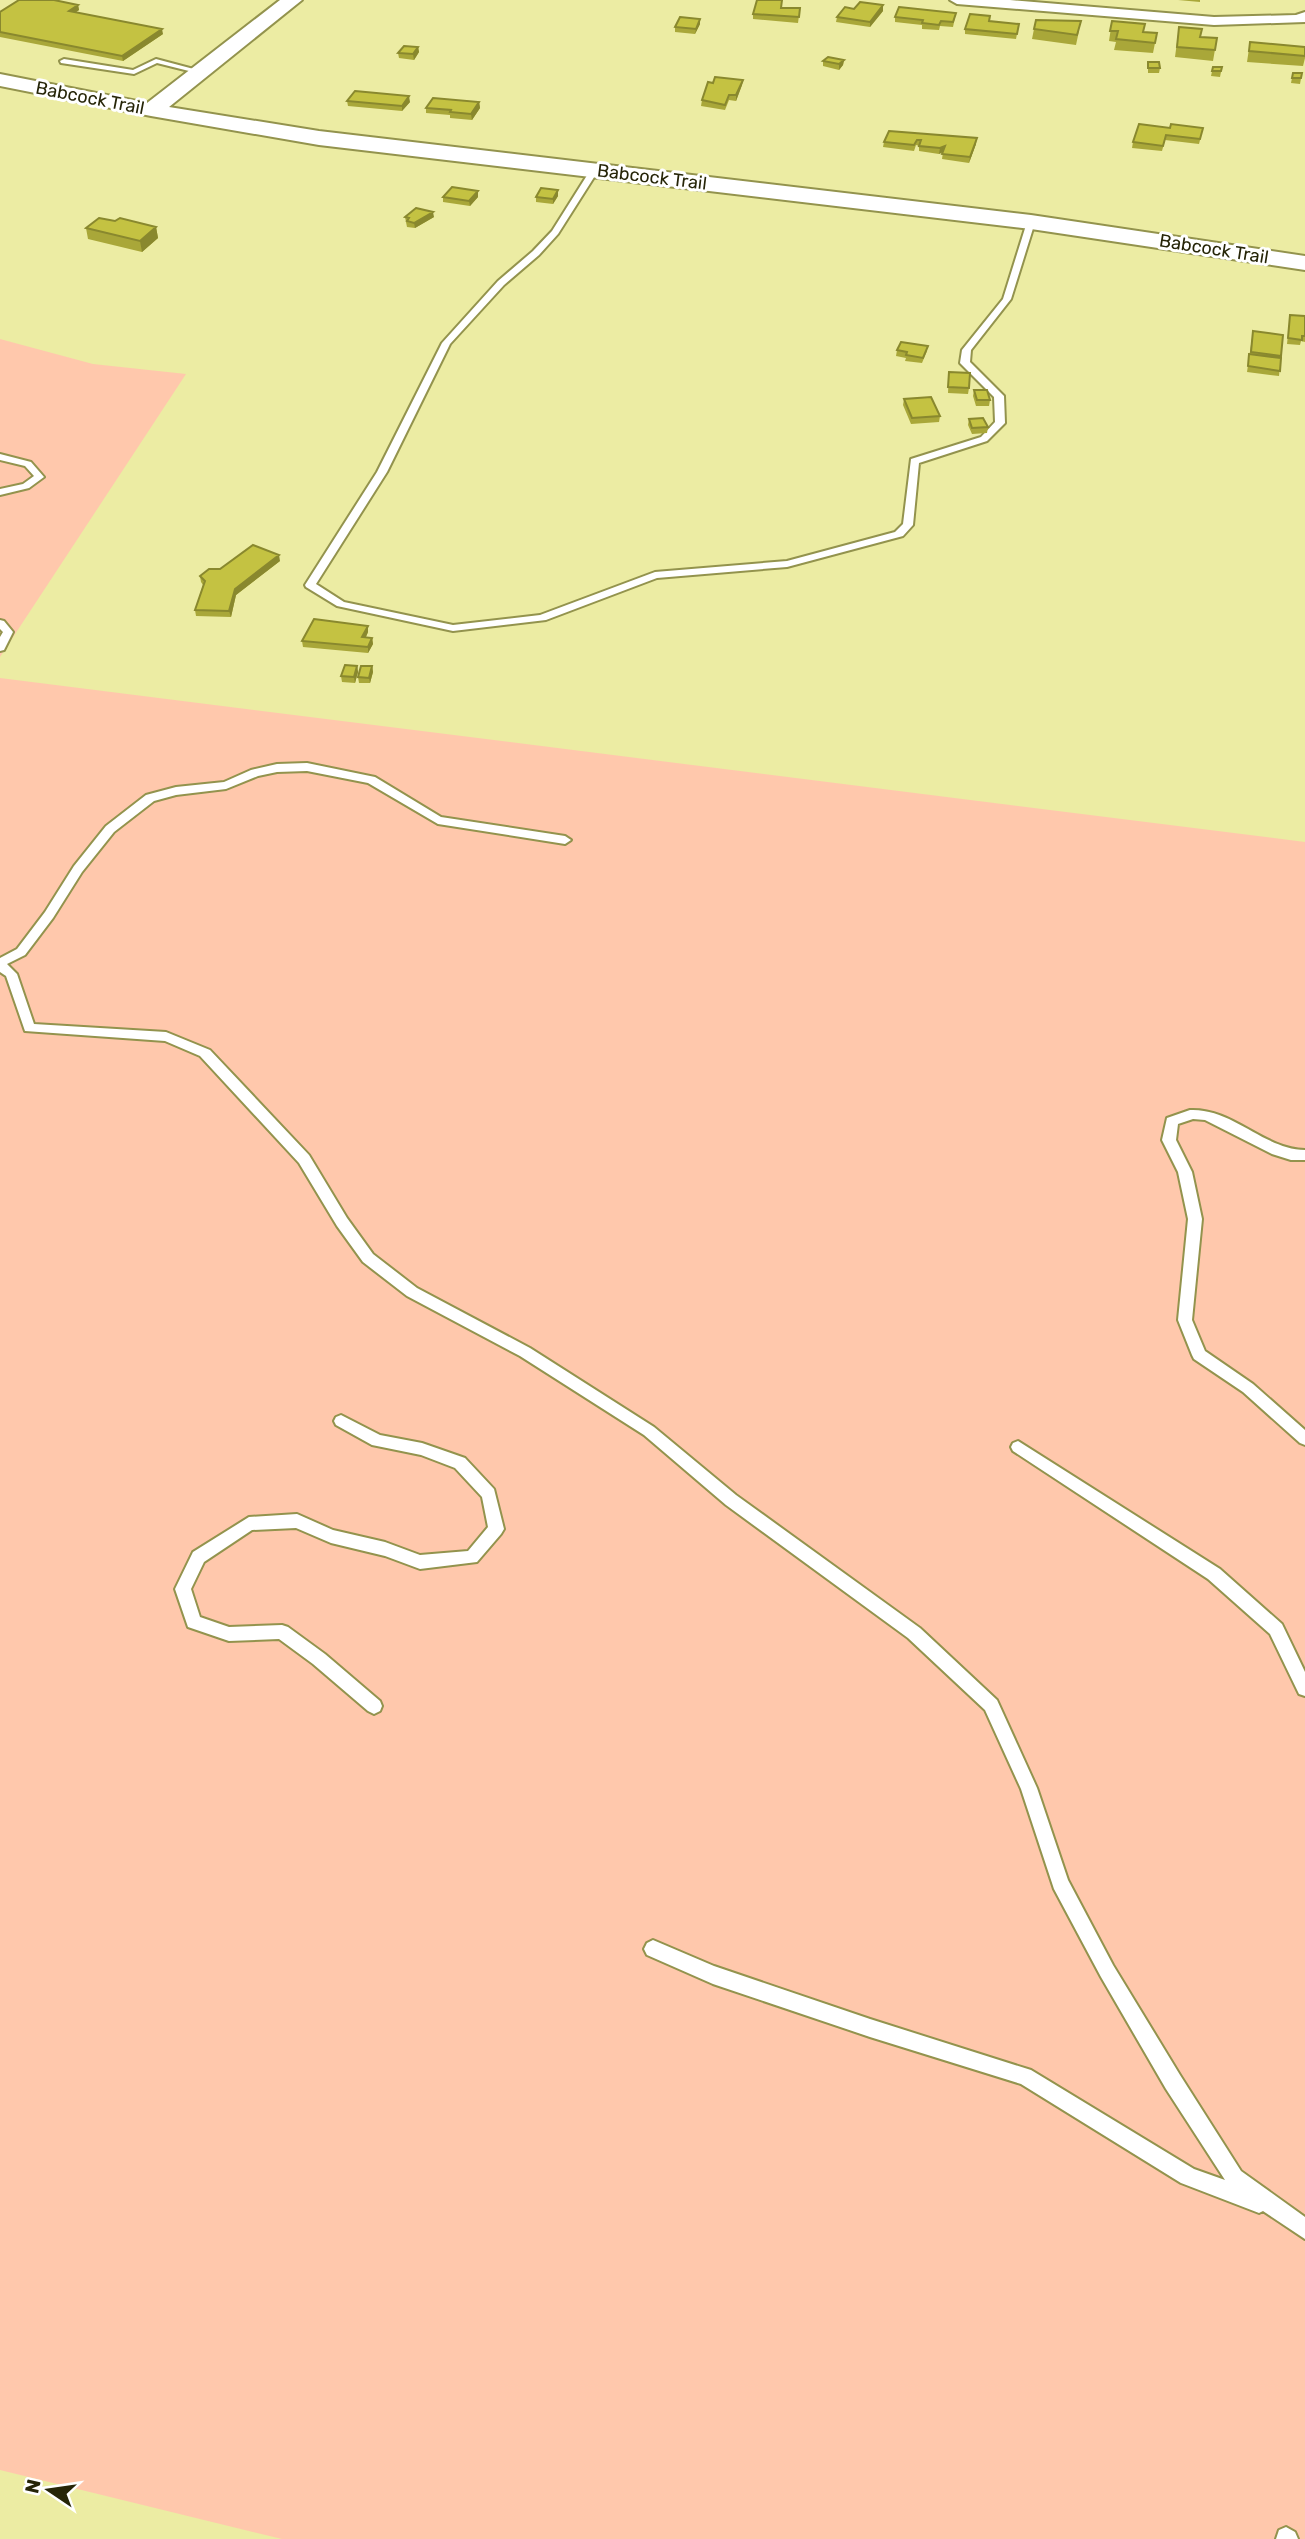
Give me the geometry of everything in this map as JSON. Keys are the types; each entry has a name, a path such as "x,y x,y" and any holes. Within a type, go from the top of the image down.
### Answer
{"street":[{"path":"151,110 292,0"},
{"path":"957,0 1214,21 1298,19 1305,16"},
{"name":"Babcock Trail","path":"0,80 151,110 319,138 1031,222 1305,263"}],"lane":[{"path":"64,61 134,72 156,61 201,72"},
{"path":"594,171 555,232 536,253 501,283 446,344 382,472 310,585 341,604 453,628 542,618 655,575 787,564 899,534 908,525 914,461 984,439 1000,423 999,396 965,363 967,350 1007,299 1031,222"},
{"path":"0,457 27,463 39,477 26,486 0,492"},
{"path":"0,623 5,627 8,637 0,648"},
{"path":"565,840 438,820 370,780 307,767 277,768 255,773 226,785 176,791 150,798 110,829 78,869 49,915 21,951 0,964 11,974 29,1028 166,1037 205,1054 304,1159 368,1258 412,1292 525,1352 649,1431 731,1500 914,1633 991,1705 1029,1788 1060,1883 1107,1971 1234,2178 1305,2228"},
{"path":"1305,1155 1297,1156 1264,1144 1215,1119 1194,1114 1172,1121 1169,1140 1185,1172 1195,1219 1185,1320 1199,1355 1248,1388 1305,1439"},
{"path":"341,1422 377,1441 422,1449 460,1463 489,1493 496,1529 472,1557 421,1562 385,1549 331,1535 297,1521 249,1524 198,1557 183,1590 194,1622 229,1634 282,1632 319,1659 374,1706"},
{"path":"1018,1447 1214,1574 1276,1629 1305,1689"},
{"path":"653,1949 713,1975 1025,2076 1188,2176 1274,2208"}],"shaded area":[{"path":"0,339 93,364 186,374 0,657"},
{"path":"0,678 1305,842 1305,2539 282,2539 0,2470"}],"building":[{"path":"19,0 54,0 78,5 69,11 162,29 122,56 0,32 0,12"},
{"path":"757,0 782,0 781,8 800,8 799,17 753,14"},
{"path":"860,2 883,5 870,22 837,17 845,7 854,9"},
{"path":"899,7 956,13 953,22 941,21 939,25 895,17"},
{"path":"970,14 990,16 989,21 1019,24 1017,34 965,29"},
{"path":"680,17 700,19 696,29 675,27"},
{"path":"1036,20 1081,21 1077,35 1034,29"},
{"path":"1112,21 1145,24 1143,32 1157,33 1155,43 1116,39 1118,31 1110,31"},
{"path":"1179,27 1202,29 1200,37 1217,38 1215,50 1177,47"},
{"path":"1250,42 1305,47 1305,56 1249,51"},
{"path":"404,46 418,47 413,54 398,53"},
{"path":"828,57 844,60 839,64 823,61"},
{"path":"1148,62 1159,62 1160,68 1148,68"},
{"path":"1213,67 1222,67 1221,71 1212,71"},
{"path":"1293,73 1302,73 1301,78 1292,78"},
{"path":"715,77 743,80 736,95 729,95 725,105 702,100 708,82 713,83"},
{"path":"355,91 409,96 402,106 347,101"},
{"path":"433,98 479,102 471,114 426,108"},
{"path":"1139,124 1203,128 1200,139 1166,135 1163,146 1133,142"},
{"path":"889,131 977,138 970,157 942,154 945,146 919,146 921,140 917,140 914,145 884,142"},
{"path":"452,187 478,191 469,201 443,197"},
{"path":"541,188 558,190 553,199 536,197"},
{"path":"416,208 433,212 414,223 407,221 409,218 405,217"},
{"path":"99,218 115,221 120,218 156,227 140,241 86,228"},
{"path":"1290,315 1305,316 1305,336 1302,336 1302,340 1288,338"},
{"path":"1253,331 1283,335 1281,356 1251,352"},
{"path":"901,342 928,346 923,358 906,355 907,352 897,350"},
{"path":"1249,354 1281,358 1280,371 1248,366"},
{"path":"949,372 970,373 969,388 948,387"},
{"path":"974,390 987,390 990,400 977,400"},
{"path":"931,397 940,416 912,418 904,399"},
{"path":"983,418 988,427 972,428 969,419"},
{"path":"253,545 279,555 235,589 229,611 195,610 205,581 200,576 209,569 220,569"},
{"path":"314,619 368,626 362,637 372,638 368,647 302,641"},
{"path":"345,665 357,666 354,677 341,676"},
{"path":"361,666 372,666 369,678 358,677"}]}
